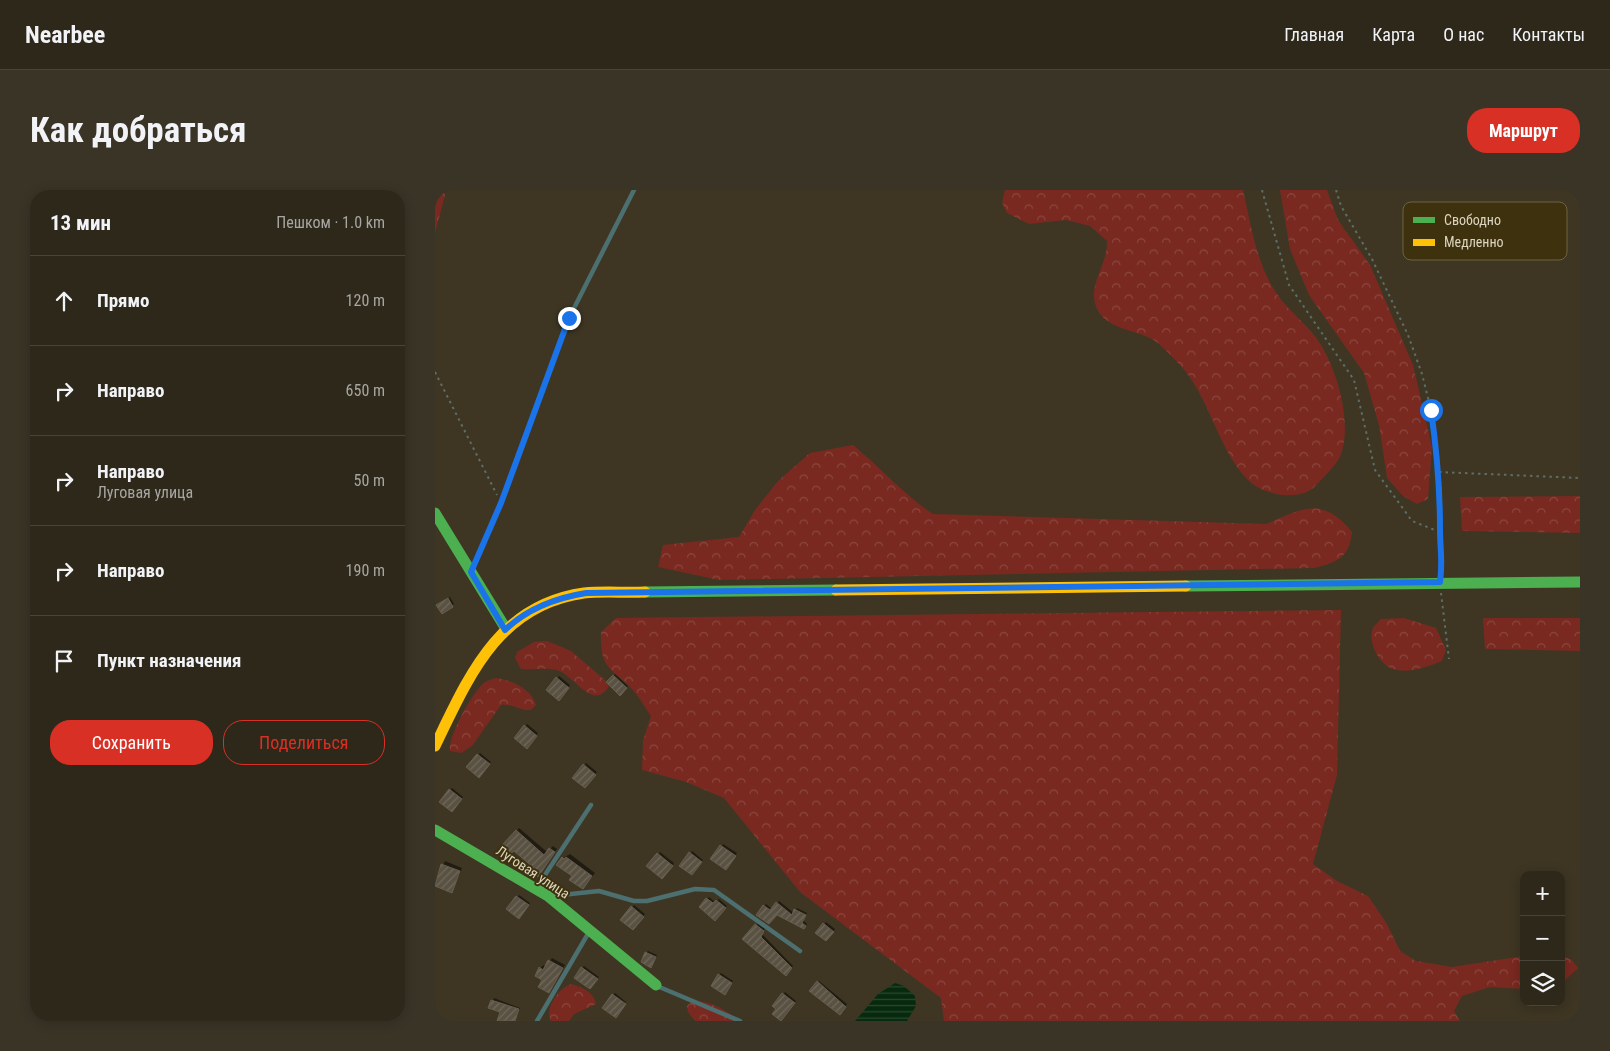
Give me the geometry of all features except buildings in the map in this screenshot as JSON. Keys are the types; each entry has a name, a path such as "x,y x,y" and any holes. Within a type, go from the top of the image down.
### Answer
{"street":[{"path":"435,513 505,630"},
{"path":"435,746 459,698 505,630 516,620 540,605 563,596 586,593 1440,582 1580,582"},
{"name":"Луговая улица","path":"435,830 548,896 656,985"}],"lane":[{"path":"471,572 501,503 569,318 634,190"},
{"path":"536,889 591,805"},
{"path":"548,896 599,891 634,901 647,901 695,889 714,890 800,951"},
{"path":"537,1021 590,931"},
{"path":"656,985 741,1021"}],"path":[{"path":"1262,190 1289,285 1354,380 1375,470 1412,521 1440,532"},
{"path":"1336,190 1341,206 1372,259 1408,335 1422,374 1431,410 1439,472 1440,532 1443,560 1440,582 1449,659"},
{"path":"435,372 501,503"},
{"path":"1439,472 1580,478"}],"green space":[{"path":"435,190 444,190 445,195 435,233"},
{"path":"1005,190 1243,190 1255,244 1264,270 1282,301 1321,345 1338,384 1344,413 1344,442 1340,457 1332,468 1312,489 1301,494 1276,494 1252,484 1238,469 1229,455 1199,393 1180,365 1152,339 1114,325 1107,321 1097,309 1094,292 1104,259 1107,241 1090,226 1066,220 1029,224 1007,213 1002,203"},
{"path":"1280,190 1327,190 1338,220 1370,265 1413,365 1432,447 1428,499 1417,504 1403,496 1387,478 1379,425 1364,373 1309,295 1290,249"},
{"path":"853,445 912,498 933,514 1266,524 1291,513 1312,508 1332,513 1352,532 1348,548 1341,558 1330,564 1314,568 719,580 658,567 663,545 739,537 755,510 778,481 810,453"},
{"path":"1580,496 1580,533 1462,531 1460,497"},
{"path":"1341,610 1337,775 1313,864 1337,881 1368,896 1387,924 1400,951 1416,961 1452,967 1520,957 1520,989 1490,987 1462,996 1454,1011 1460,1021 944,1021 941,998 800,892 724,798 686,782 642,770 643,741 651,716 633,690 608,666 602,654 601,632 616,618"},
{"path":"1404,618 1436,628 1446,650 1442,661 1405,671 1393,669 1383,663 1373,646 1373,628 1381,619"},
{"path":"1483,618 1580,618 1580,651 1485,649"},
{"path":"547,641 571,651 606,681 609,686 603,693 591,694 584,691 559,671 521,669 515,658 517,652 534,642"},
{"path":"496,678 508,681 526,690 534,699 536,705 531,710 501,705 472,746 461,753 450,751 450,745 457,725 468,703 480,686"},
{"path":"1565,957 1572,960 1578,968 1565,980"},
{"path":"571,984 583,988 590,993 596,1004 574,1014 569,1021 551,1021 549,1010 554,999 566,986"},
{"path":"692,1001 706,1002 717,1006 739,1021 695,1021 688,1012 687,1006"}],"shaded area":[{"path":"895,983 904,986 915,996 916,1006 907,1021 855,1021 878,994"}],"traffic: fast":[{"path":"435,513 506,629"},
{"path":"1186,586 1580,582"},
{"path":"645,592 836,590"},
{"path":"435,830 548,896 656,985"}],"traffic: slow":[{"path":"836,590 1186,586"},
{"path":"435,746 474,670 508,628 529,612 554,600 584,593 645,592"}],"route":[{"path":"569,318 501,503 471,572 505,630 516,620 540,605 563,596 586,593 1440,582 1443,560 1440,532 1441,489 1431,410"}]}
